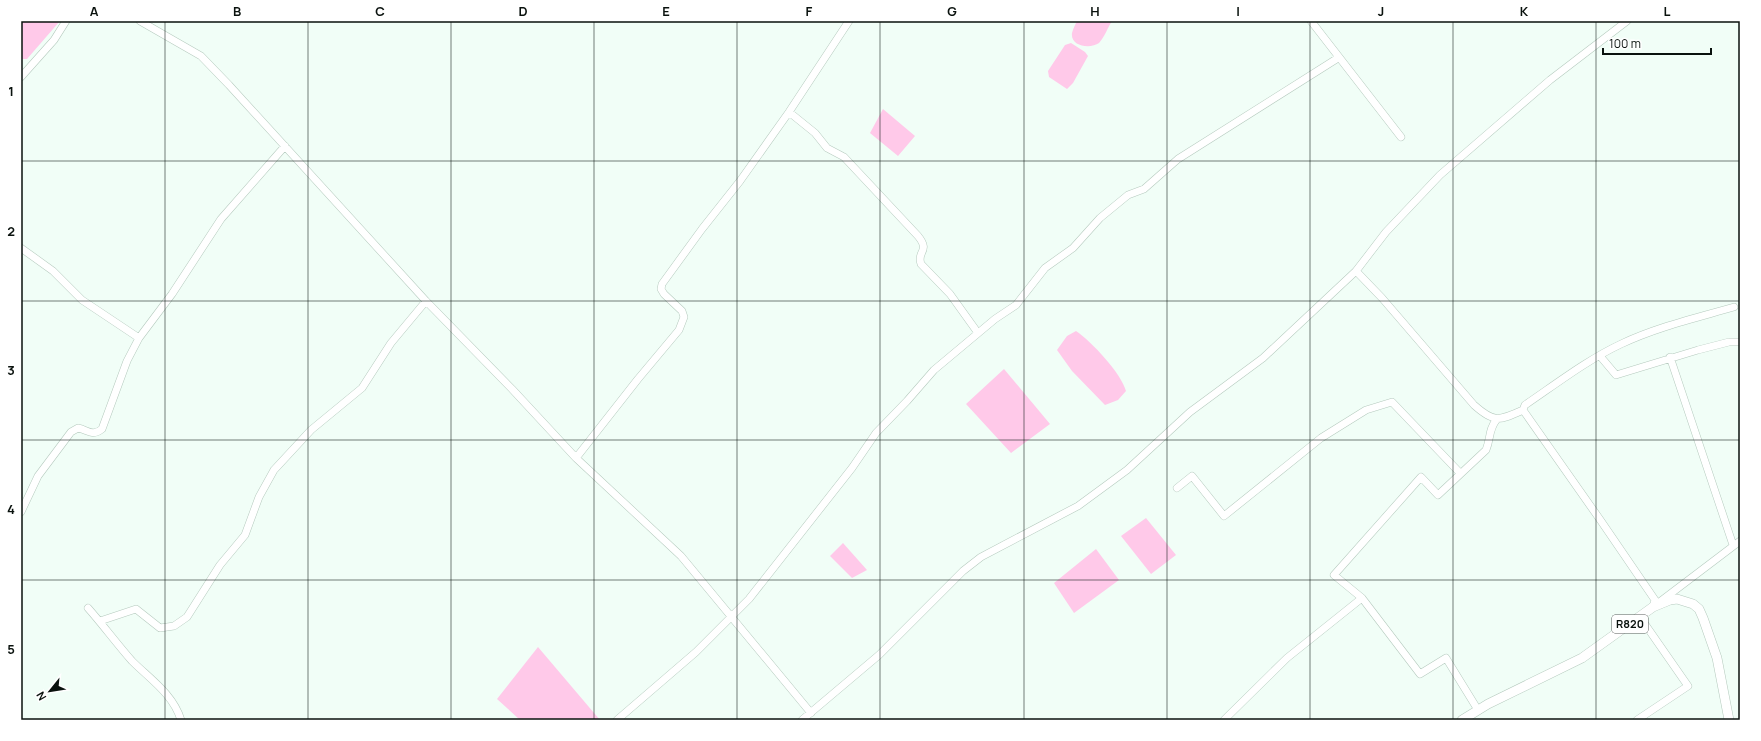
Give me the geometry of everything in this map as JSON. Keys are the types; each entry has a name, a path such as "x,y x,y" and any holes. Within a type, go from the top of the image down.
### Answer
{"main road":[{"name":"R820","path":"1462,720 1478,710 1582,658 1654,607 1670,600 1677,599 1692,604 1699,609 1711,638 1729,720"}],"street":[{"path":"21,76 54,40 66,21"},
{"path":"140,21 201,56 306,168 426,301 512,388 576,458 681,556 811,713"},
{"path":"576,458 638,379 679,330 684,317 682,311 664,294 661,289 662,284 790,112 849,21"},
{"path":"1311,21 1338,58 1401,137"},
{"path":"802,720 879,655 963,571 981,557 1078,506 1127,470 1190,412 1263,358 1356,271 1386,232 1440,175 1550,80 1627,21"},
{"path":"617,720 696,652 749,599 852,468 876,433 934,370 978,333 1016,305 1045,268 1073,248 1100,218 1128,195 1144,189 1178,159 1338,58"},
{"path":"790,112 814,133 827,148 844,157 924,243 920,257 921,264 950,294 978,333"},
{"path":"21,512 38,476 71,432 78,428 92,434 102,429 124,368 139,338 172,294 221,219 285,146"},
{"path":"21,248 53,271 82,300 139,338"},
{"path":"1356,271 1382,298 1474,405 1487,417 1497,419 1523,410 1525,405 1575,370 1620,344 1662,328 1734,307"},
{"path":"100,621 136,609 160,628 174,626 187,617 220,565 245,535 259,497 274,470 311,430 362,388 391,343 426,301"},
{"path":"1600,356 1616,375 1670,357 1729,342 1740,342"},
{"path":"1670,357 1733,545"},
{"path":"1177,488 1192,476 1224,516 1321,438 1366,410 1392,402 1460,473"},
{"path":"1523,410 1602,521 1655,600 1654,607"},
{"path":"1478,710 1446,658 1420,674 1362,598 1334,575 1421,477 1438,495 1486,450 1489,442 1489,432 1497,419"},
{"path":"1654,607 1740,541"},
{"path":"1224,720 1287,658 1362,598"},
{"path":"88,608 133,661 160,686 178,711 181,720"},
{"path":"1637,720 1688,686 1640,617"}],"shaded area":[{"path":"21,21 60,21 27,59 21,59"},
{"path":"1077,21 1112,21 1099,43 1091,46 1082,46 1072,38 1072,32"},
{"path":"1071,43 1085,52 1088,56 1073,83 1067,89 1049,77 1048,71 1065,45"},
{"path":"883,109 915,136 898,156 870,133"},
{"path":"1076,331 1098,350 1112,367 1123,384 1126,391 1118,400 1105,405 1072,371 1057,350 1067,336"},
{"path":"1004,369 1050,424 1011,453 966,404"},
{"path":"1146,518 1176,555 1151,574 1121,536"},
{"path":"843,543 867,570 852,578 830,556"},
{"path":"1096,549 1119,580 1074,613 1054,583"},
{"path":"538,647 600,720 520,720 497,699"}]}
